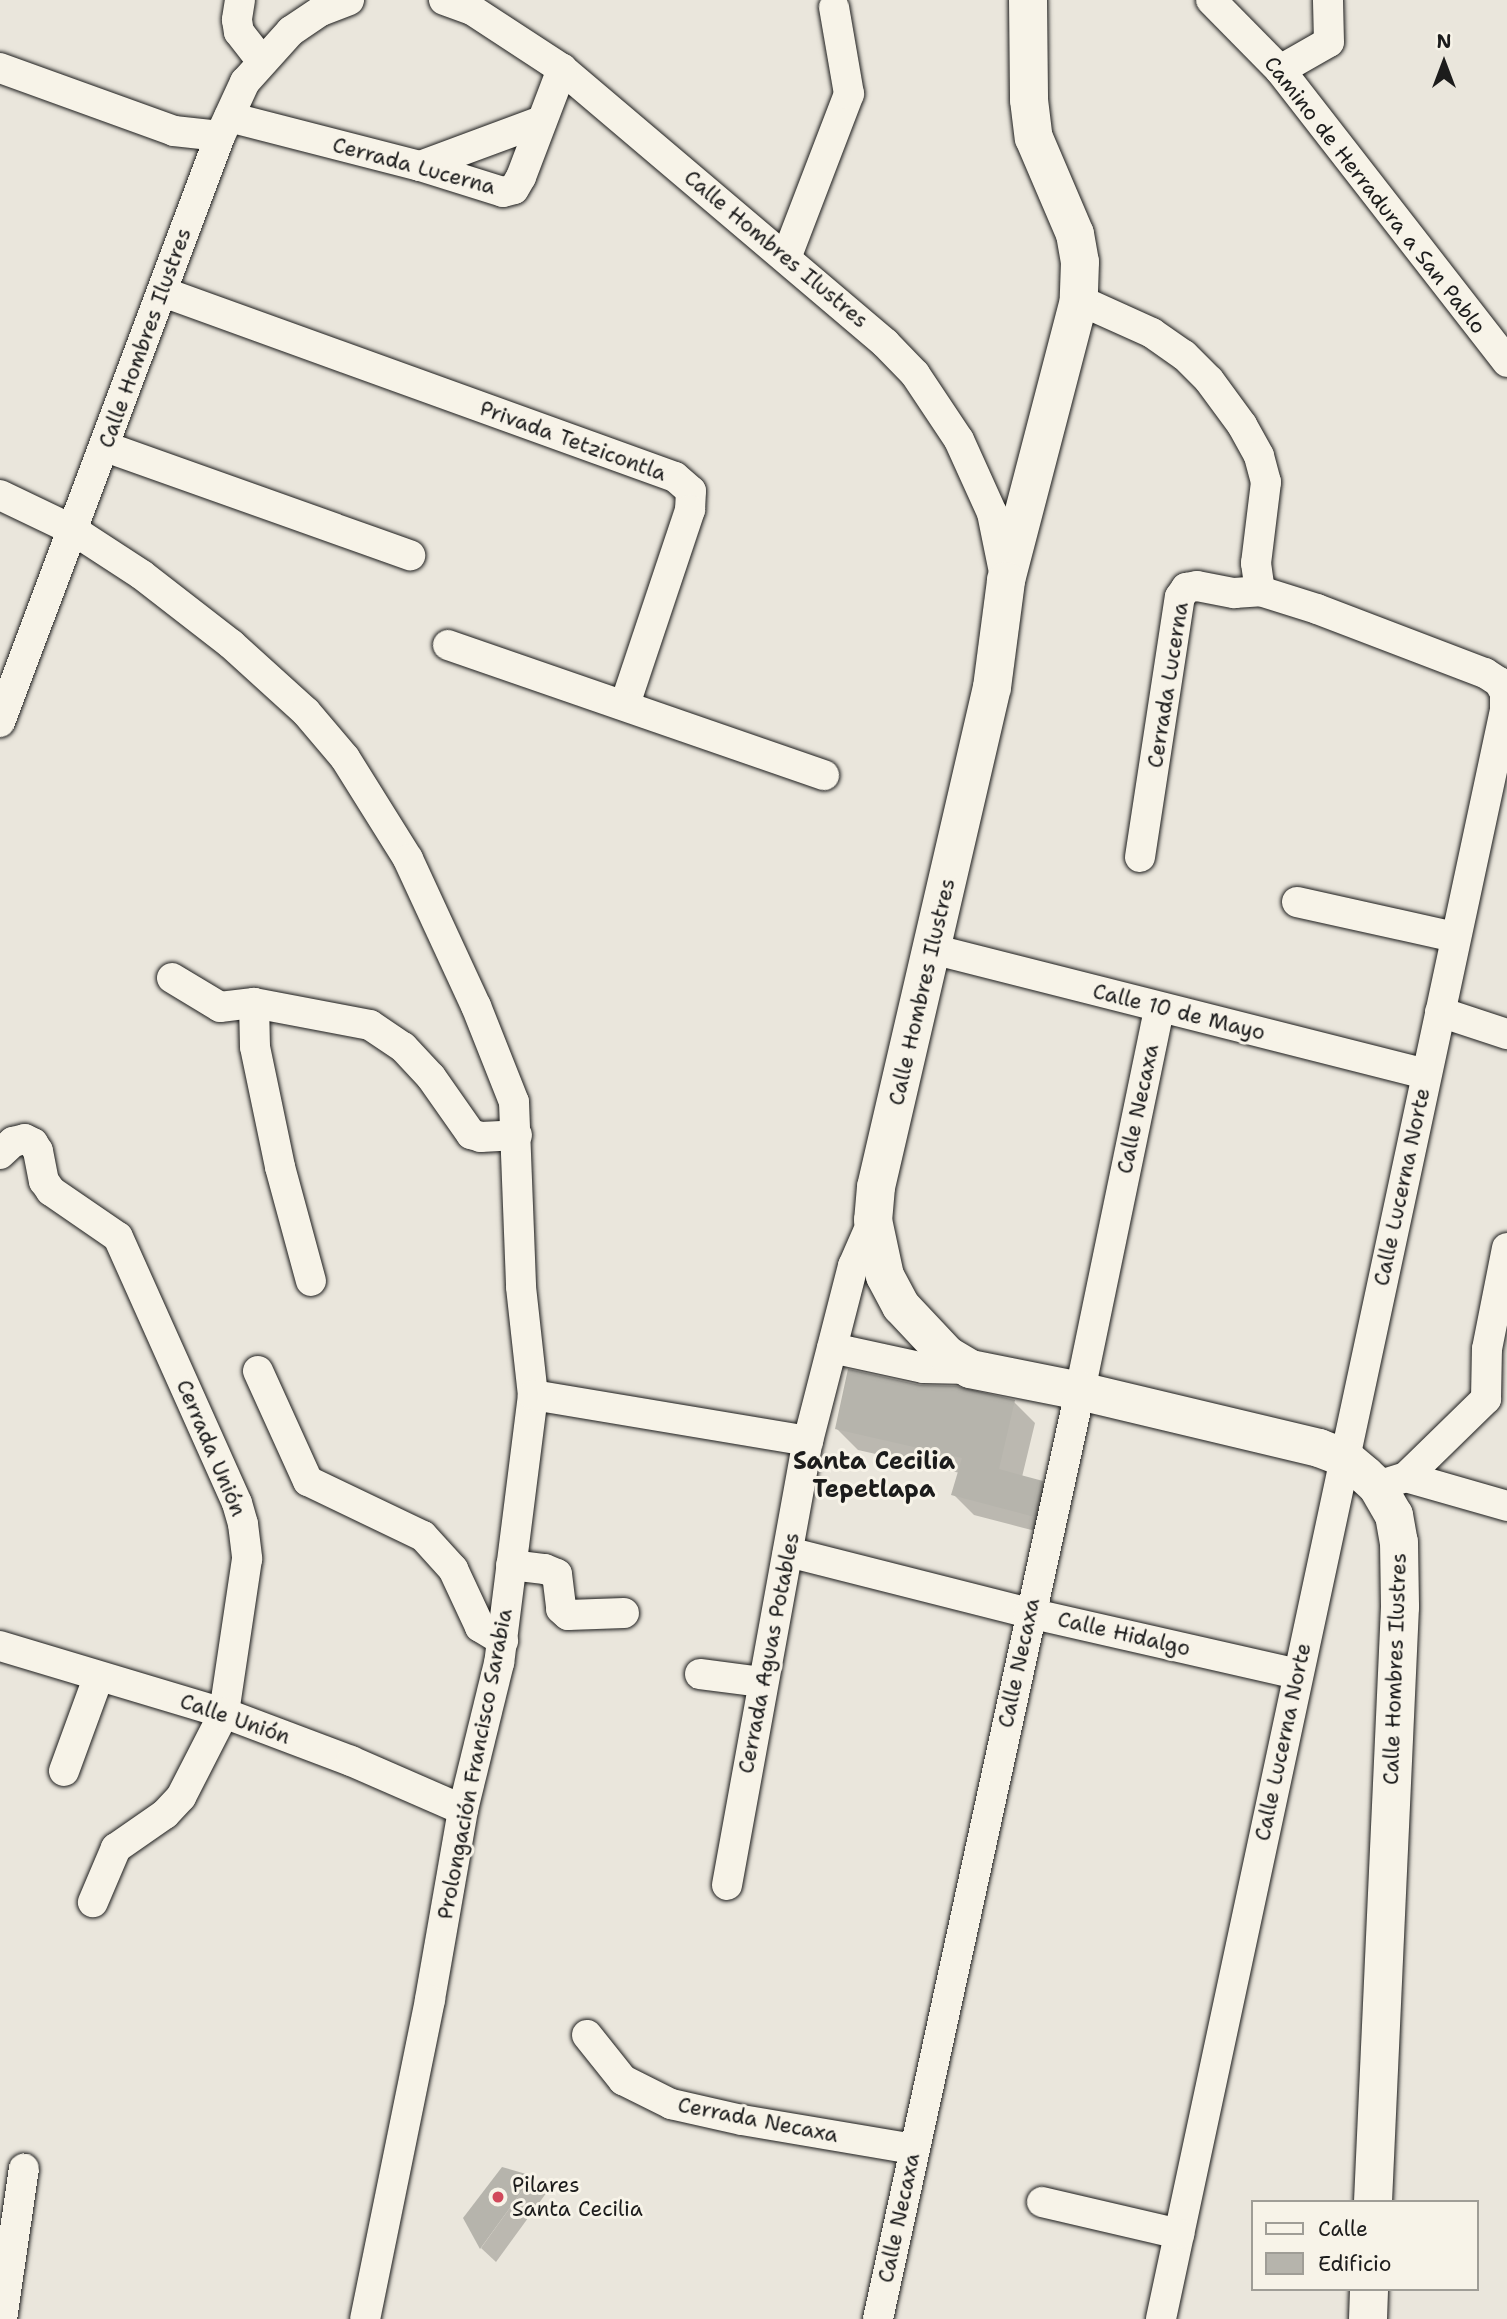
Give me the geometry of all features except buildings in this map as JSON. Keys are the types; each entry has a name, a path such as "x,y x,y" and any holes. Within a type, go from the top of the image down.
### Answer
{"main road":[{"name":"Calle Hombres Ilustres","path":"1028,0 1029,100 1034,138 1074,234 1080,262 1079,300 1006,581 992,687 876,1187 873,1220 885,1276 901,1306 947,1355 970,1369 1293,1439 1345,1458 1392,1482 1399,1542 1400,1607 1373,2200"},
{"path":"1368,2319 1369,2291"}],"street":[{"path":"240,0 237,20 239,32 262,61"},
{"name":"Calle Hombres Ilustres","path":"0,722 106,447 224,127 245,82 291,31 349,0"},
{"name":"Calle Hombres Ilustres","path":"444,0 472,10 562,69 885,343 938,404 959,440 992,513 1006,581"},
{"name":"Camino de Herradura a San Pablo","path":"1211,0 1280,70 1507,362"},
{"path":"1280,70 1329,43 1328,0"},
{"path":"786,258 849,93 834,8"},
{"name":"Cerrada Lucerna","path":"0,68 174,131 224,127 420,166 503,192 514,189 562,69"},
{"path":"420,166 539,122"},
{"name":"Privada Tetzicontla","path":"163,292 675,477 691,491 690,510 625,704"},
{"path":"1079,300 1152,334 1184,355 1209,380 1242,425 1259,456 1266,482 1256,564 1260,591"},
{"path":"106,447 410,555"},
{"name":"Prolongación Francisco Sarabia","path":"0,495 73,530 142,575 231,644 306,712 345,758 408,859 476,1006 507,1078 514,1102 521,1287 533,1395 503,1641 463,1810 371,2318"},
{"name":"Cerrada Lucerna","path":"1140,857 1180,597 1186,588 1197,586 1234,593 1260,591"},
{"name":"Calle Lucerna Norte","path":"1161,2319 1505,709 1505,693 1499,682 1485,673 1317,609 1260,591"},
{"path":"448,645 824,775"},
{"path":"1297,902 1455,937"},
{"name":"Calle 10 de Mayo","path":"932,949 1426,1074"},
{"path":"172,978 220,1007 254,1003 370,1025 403,1047 431,1077 471,1134 481,1137 517,1135"},
{"path":"254,1003 255,1047 260,1073 280,1167 311,1281"},
{"name":"Calle Necaxa","path":"878,2319 1029,1613 1080,1391 1159,1008"},
{"path":"1440,1012 1507,1034"},
{"name":"Cerrada Unión","path":"0,1154 13,1142 25,1139 33,1143 38,1151 44,1181 51,1191 118,1237 237,1503 243,1524 247,1559 224,1713 181,1797 165,1814 116,1848 93,1902"},
{"name":"Cerrada Aguas Potables","path":"727,1885 808,1441 853,1266 873,1220"},
{"path":"1392,1482 1497,1396 1487,1349 1507,1248"},
{"name":"Calle Hombres Ilustres","path":"832,1348 924,1368 970,1369"},
{"path":"258,1371 308,1481 423,1535 453,1569 480,1627 503,1641"},
{"path":"533,1395 808,1441"},
{"path":"1392,1482 1507,1506"},
{"name":"Calle Hidalgo","path":"788,1552 1029,1613 1297,1674"},
{"path":"511,1565 545,1569 557,1574 561,1609 568,1615 624,1613"},
{"name":"Calle Unión","path":"0,1646 98,1678 224,1713 351,1760 463,1810"},
{"path":"700,1674 762,1682"},
{"path":"64,1771 98,1678"},
{"name":"Cerrada Necaxa","path":"587,2035 623,2080 671,2104 742,2120 913,2149"},
{"path":"2,2319 24,2169"},
{"path":"1042,2202 1179,2234"}],"place":[{"name":"Pilares Santa Cecilia","path":"498,2197"}],"district":[{"name":"Santa Cecilia Tepetlapa","path":"874,1476"}]}
